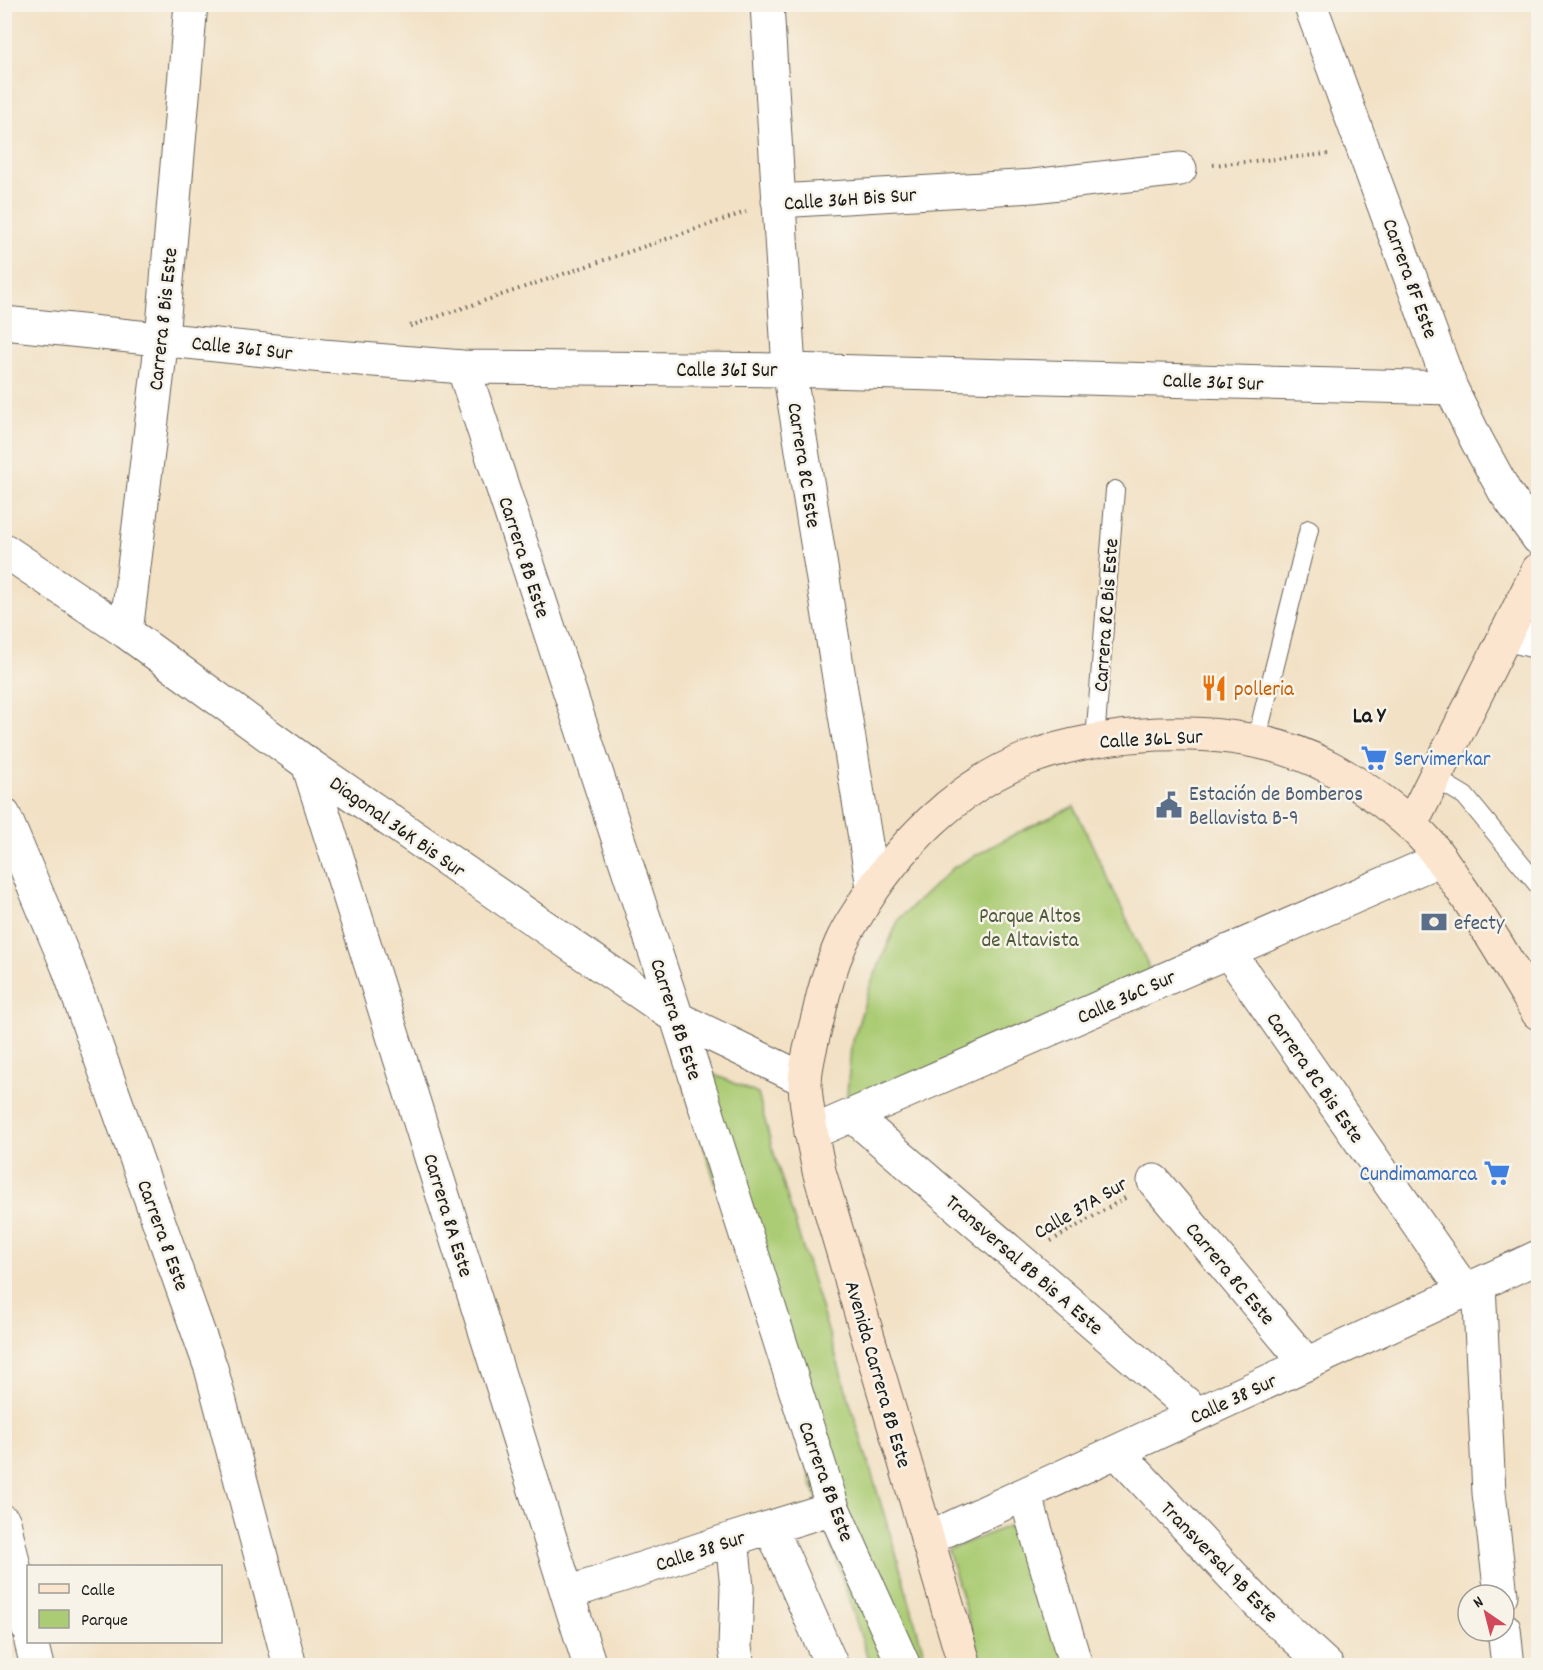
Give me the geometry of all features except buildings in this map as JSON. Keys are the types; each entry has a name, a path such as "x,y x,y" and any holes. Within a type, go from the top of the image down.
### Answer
{"main road":[{"path":"1411,825 1539,570"},
{"name":"Calle 36L Sur","path":"805,1080 825,987 842,940 873,887 894,860 931,821 979,784 1029,758 1095,740 1130,735 1215,735 1256,741 1292,750 1330,768 1370,793 1411,825 1441,859 1539,1013"},
{"name":"Avenida Carrera 8B Este","path":"805,1080 811,1133 819,1171 965,1665"}],"street":[{"name":"Carrera 8 Bis Este","path":"126,632 162,338 191,4"},
{"name":"Carrera 8C Este","path":"768,4 789,370 873,887"},
{"name":"Carrera 8F Este","path":"1310,4 1451,388 1505,492 1539,538"},
{"name":"Calle 36H Bis Sur","path":"778,201 1033,186 1180,169"},
{"name":"Calle 36I Sur","path":"4,323 323,356 463,367 789,370 1451,388"},
{"name":"Carrera 8B Este","path":"463,367 677,1018 833,1508 904,1665"},
{"name":"Diagonal 36K Bis Sur","path":"4,550 126,632 308,764 677,1018 805,1080"},
{"path":"1506,634 1539,642"},
{"name":"Carrera 8A Este","path":"308,764 590,1665"},
{"name":"Carrera 8 Este","path":"4,815 69,967 211,1368 290,1665"},
{"name":"Calle 36C Sur","path":"811,1133 1441,859"},
{"name":"Carrera 8C Bis Este","path":"1228,951 1472,1288"},
{"name":"Transversal 8B Bis A Este","path":"852,1115 1198,1414"},
{"name":"Carrera 8C Este","path":"1155,1181 1307,1364"},
{"name":"Calle 38 Sur","path":"927,1539 1539,1257"},
{"path":"1472,1288 1489,1493 1500,1583"},
{"name":"Transversal 9B Este","path":"1118,1452 1258,1603 1327,1665"},
{"path":"1025,1494 1076,1665"},
{"name":"Calle 38 Sur","path":"568,1593 833,1508"},
{"path":"4,1522 27,1624"},
{"path":"771,1528 832,1665"},
{"path":"732,1539 737,1588 735,1647 738,1665"},
{"path":"32,1643 37,1665"},
{"path":"1506,1643 1508,1665"}],"lane":[{"name":"Carrera 8C Bis Este","path":"1095,740 1115,490"},
{"path":"1256,741 1309,529"},
{"path":"1435,778 1465,796 1539,885"}],"path":[{"path":"1180,169 1364,150"},
{"name":"Calle 36H Bis Sur","path":"400,330 778,201"},
{"name":"Calle 37A Sur","path":"1020,1259 1155,1181"}],"green space":[{"name":"Parque Altos de Altavista","path":"1074,806 1151,971 846,1106 851,1047 870,986 899,919 954,867"},
{"path":"675,1057 758,1094 772,1147 895,1550 927,1665 870,1665"},
{"path":"1031,1517 1076,1665 982,1665 948,1550"}],"place":[{"name":"polleria","path":"1214,688"},
{"name":"Servimerkar","path":"1374,758"},
{"name":"Estación de Bomberos Bellavista B-9","path":"1169,805"},
{"name":"efecty","path":"1434,922"},
{"name":"Cundimamarca","path":"1497,1173"}],"district":[{"name":"La Y","path":"1369,714"}]}
